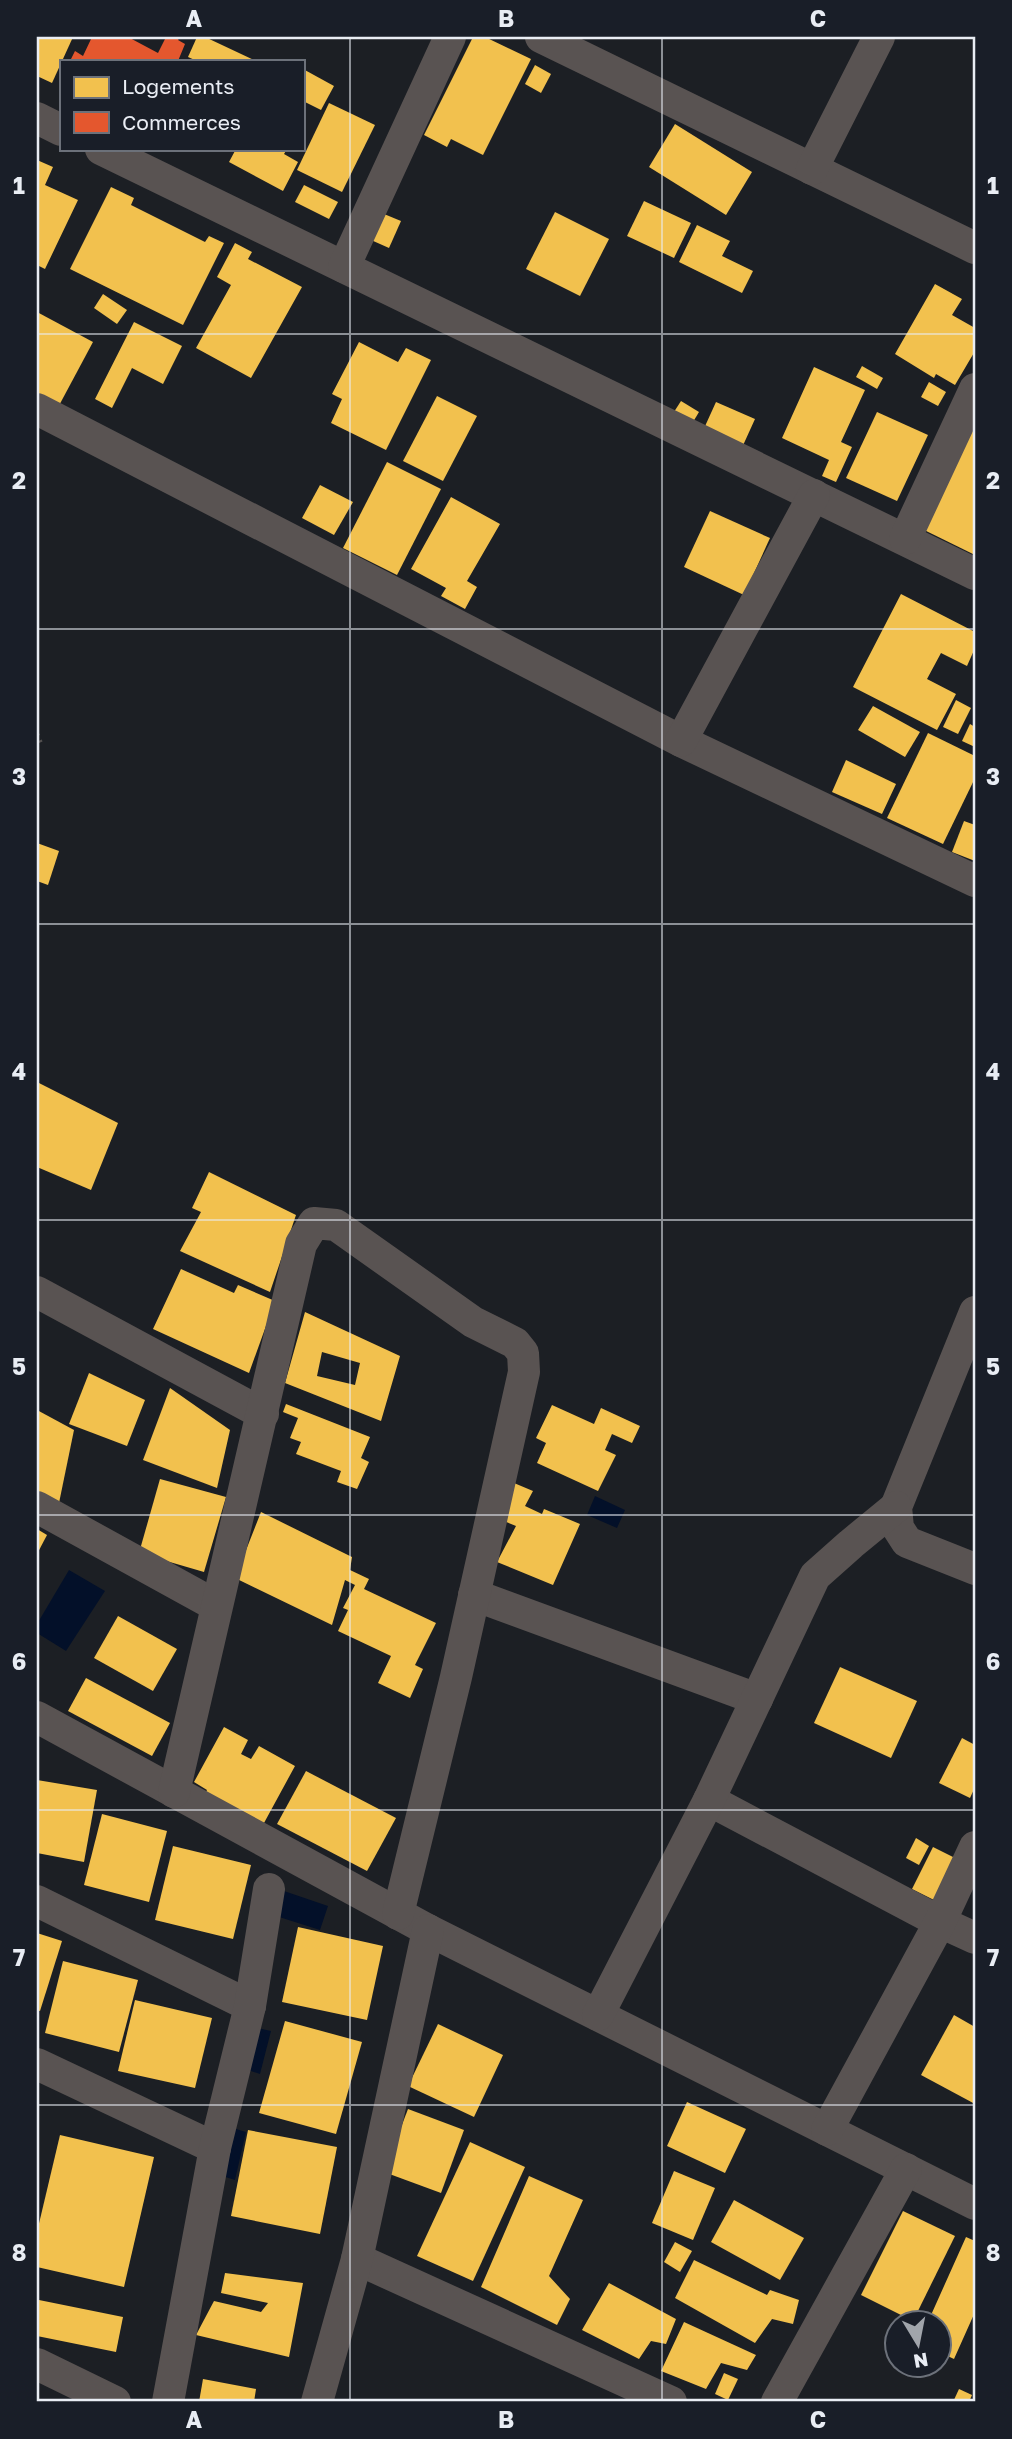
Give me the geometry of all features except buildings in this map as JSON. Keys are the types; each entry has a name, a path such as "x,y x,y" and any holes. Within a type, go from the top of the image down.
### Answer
{"street":[{"path":"344,267 450,37"},
{"path":"541,37 975,248"},
{"path":"812,169 879,37"},
{"path":"37,118 60,130"},
{"path":"103,150 975,574"},
{"path":"905,539 975,389"},
{"path":"37,410 681,741 975,881"},
{"path":"681,741 814,495"},
{"path":"174,1792 300,1244 314,1223 335,1225 473,1322 515,1343 523,1353 524,1372 456,1677 398,1914"},
{"path":"37,1292 263,1414"},
{"path":"598,2015 709,1800 816,1576 896,1507 974,1320"},
{"path":"37,1507 215,1605"},
{"path":"896,1507 898,1528 907,1542 975,1569"},
{"path":"474,1595 757,1699"},
{"path":"37,1717 428,1930 975,2204"},
{"path":"709,1800 975,1938"},
{"path":"827,2130 940,1922 975,1846"},
{"path":"168,2402 215,2148 250,2006 269,1889"},
{"path":"37,1901 250,2006"},
{"path":"317,2402 358,2259 428,1930"},
{"path":"37,2064 215,2148"},
{"path":"777,2402 906,2169"},
{"path":"358,2259 671,2402"},
{"path":"37,2364 101,2399"}],"path":[{"path":"37,734 42,746"}],"water":[{"path":"595,1496 625,1510 617,1528 587,1515"},
{"path":"69,1570 105,1591 66,1651 37,1633 37,1624"},
{"path":"284,1891 328,1906 320,1930 276,1916"},
{"path":"249,2026 271,2031 260,2074 239,2067"},
{"path":"226,2126 246,2132 235,2180 216,2174"}]}
